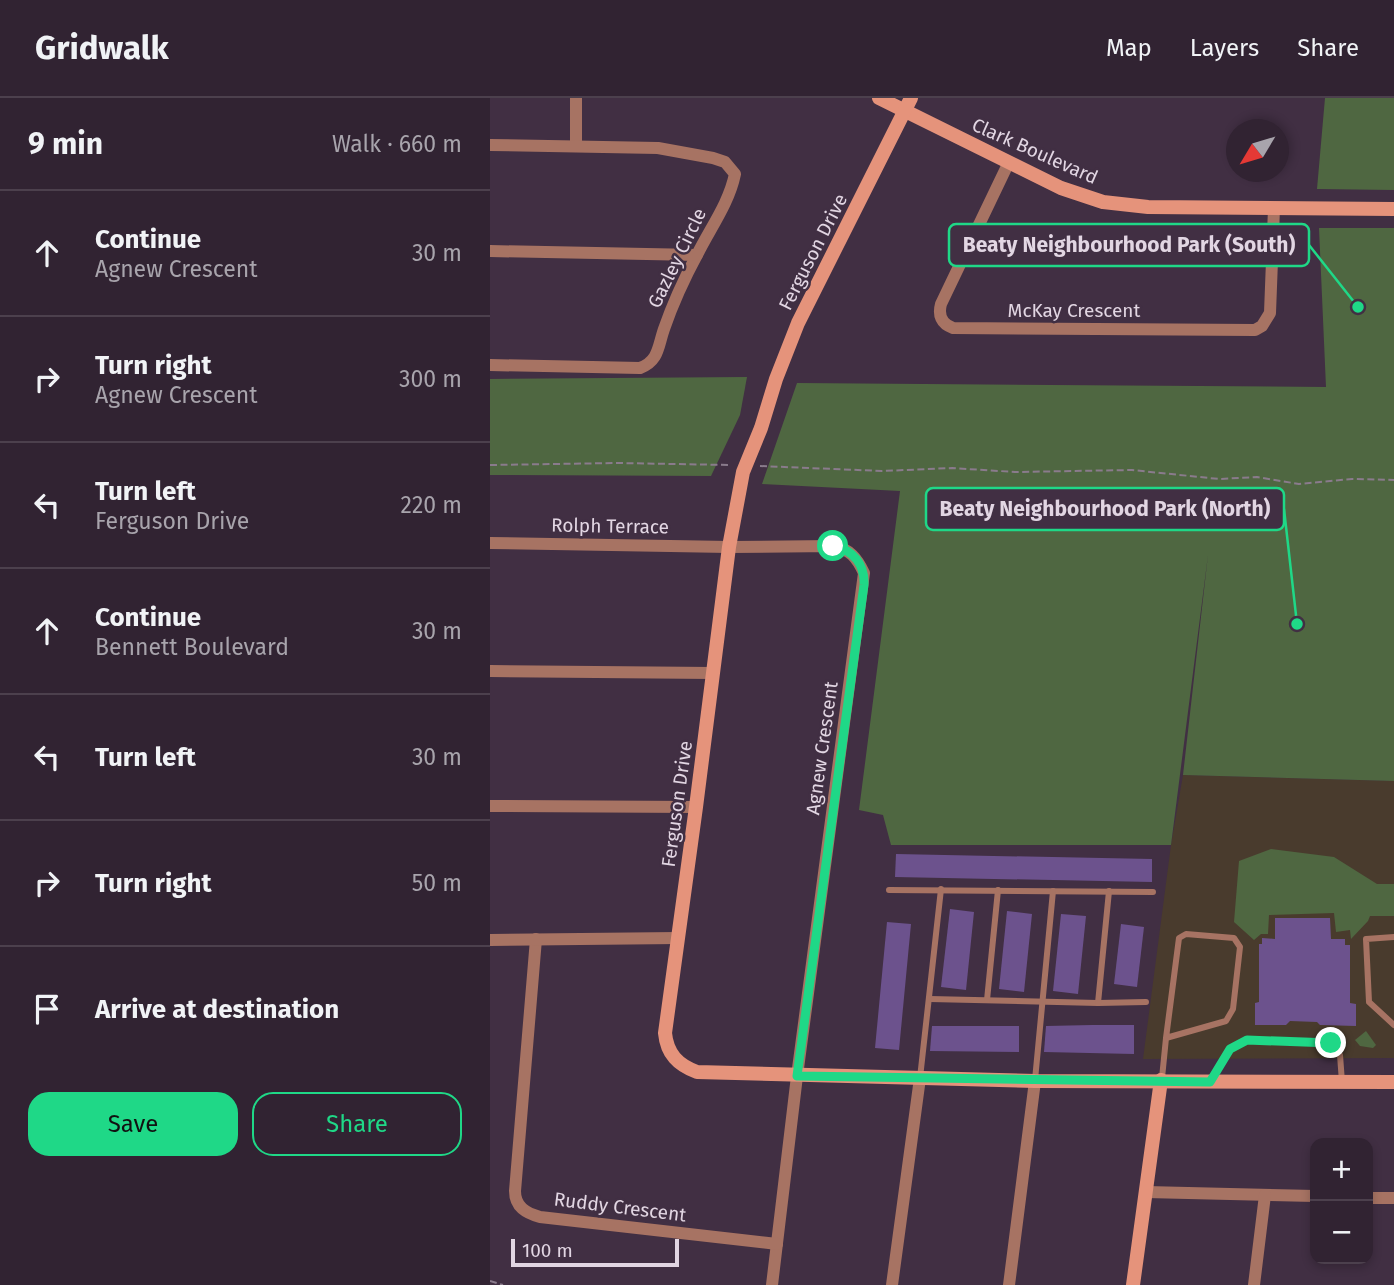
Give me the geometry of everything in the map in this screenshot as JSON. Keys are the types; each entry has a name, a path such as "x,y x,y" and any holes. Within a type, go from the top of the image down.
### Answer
{"street":[{"path":"576,98 576,146"},
{"name":"Clark Boulevard","path":"879,98 908,104 1009,162 1061,188 1103,202 1148,207 1394,209"},
{"name":"Ferguson Drive","path":"908,104 798,324 743,472 729,548 665,1033 666,1045 672,1056 684,1067 697,1072 1035,1081 1394,1082"},
{"name":"Gazley Circle","path":"490,145 658,148 725,162 735,174 732,191 696,255 665,327 658,352 648,365 639,368 490,365"},
{"name":"McKay Crescent","path":"1009,162 941,304 939,311 942,320 953,328 1255,330 1262,326 1270,313 1274,208"},
{"path":"490,251 696,255"},
{"name":"Rolph Terrace","path":"490,544 729,548"},
{"name":"Agnew Crescent","path":"729,548 843,548 853,554 864,573 772,1285"},
{"path":"490,671 713,673"},
{"path":"490,806 696,807"},
{"path":"490,940 678,938"},
{"name":"Ruddy Crescent","path":"536,939 515,1191 515,1197 522,1209 540,1217 777,1244"},
{"path":"892,1285 920,1078"},
{"path":"1132,1285 1161,1080"},
{"path":"1009,1285 1035,1081"},
{"path":"1146,1192 1310,1196"},
{"path":"1254,1285 1265,1195"},
{"path":"1373,1198 1394,1198"}],"lane":[{"path":"920,1078 942,889"},
{"path":"889,890 1153,892"},
{"path":"987,1000 998,890"},
{"path":"1035,1081 1053,891"},
{"path":"1098,1003 1109,891"},
{"path":"1161,1080 1166,1038 1179,938 1186,934 1234,938 1240,947 1233,1009 1226,1021 1166,1038"},
{"path":"1394,937 1366,939 1369,1002 1394,1025"},
{"path":"929,999 1146,1002"},
{"path":"1210,1082 1230,1049 1247,1040 1331,1043 1340,1055 1342,1082"}],"path":[{"path":"490,465 616,463 882,471 952,468 1015,472 1132,470 1219,479 1257,477 1299,484 1352,479 1394,480"},
{"path":"490,1281 503,1285"}],"shaded area":[{"path":"1183,775 1394,781 1394,1058 1143,1059 1171,845"}],"green space":[{"path":"1325,98 1394,98 1394,190 1317,189"},
{"path":"1319,228 1394,228 1394,781 1183,775 1208,555 1171,845 891,845 883,815 859,810 900,491 762,484 797,383 1326,387"},
{"path":"747,377 740,415 711,476 490,475 490,379"},
{"path":"1271,849 1334,857 1377,884 1394,884 1394,916 1370,916 1351,939 1350,930 1336,932 1334,913 1269,915 1268,934 1261,934 1254,940 1234,922 1239,861"},
{"path":"1366,1031 1376,1045 1373,1048 1360,1046 1355,1040"}],"building":[{"path":"896,854 1152,859 1152,882 895,877"},
{"path":"950,909 974,912 966,990 941,987"},
{"path":"1007,911 1032,914 1024,992 999,989"},
{"path":"1061,914 1086,916 1078,994 1053,991"},
{"path":"1275,918 1330,918 1331,939 1345,939 1345,945 1350,945 1350,1003 1356,1004 1356,1026 1290,1021 1286,1025 1255,1025 1255,1003 1259,1002 1259,944 1262,944 1262,938 1275,939"},
{"path":"887,922 911,924 899,1050 875,1048"},
{"path":"1121,924 1144,927 1137,987 1114,984"},
{"path":"1134,1025 1134,1054 1044,1052 1046,1026"},
{"path":"932,1026 1019,1026 1019,1052 930,1051"}],"place":[{"name":"Beaty Neighbourhood Park (South)","path":"1358,307"},
{"name":"Beaty Neighbourhood Park (North)","path":"1297,624"}],"route":[{"path":"833,546 853,554 864,573 864,585 797,1076 1210,1082 1230,1049 1247,1040 1331,1043"}]}
